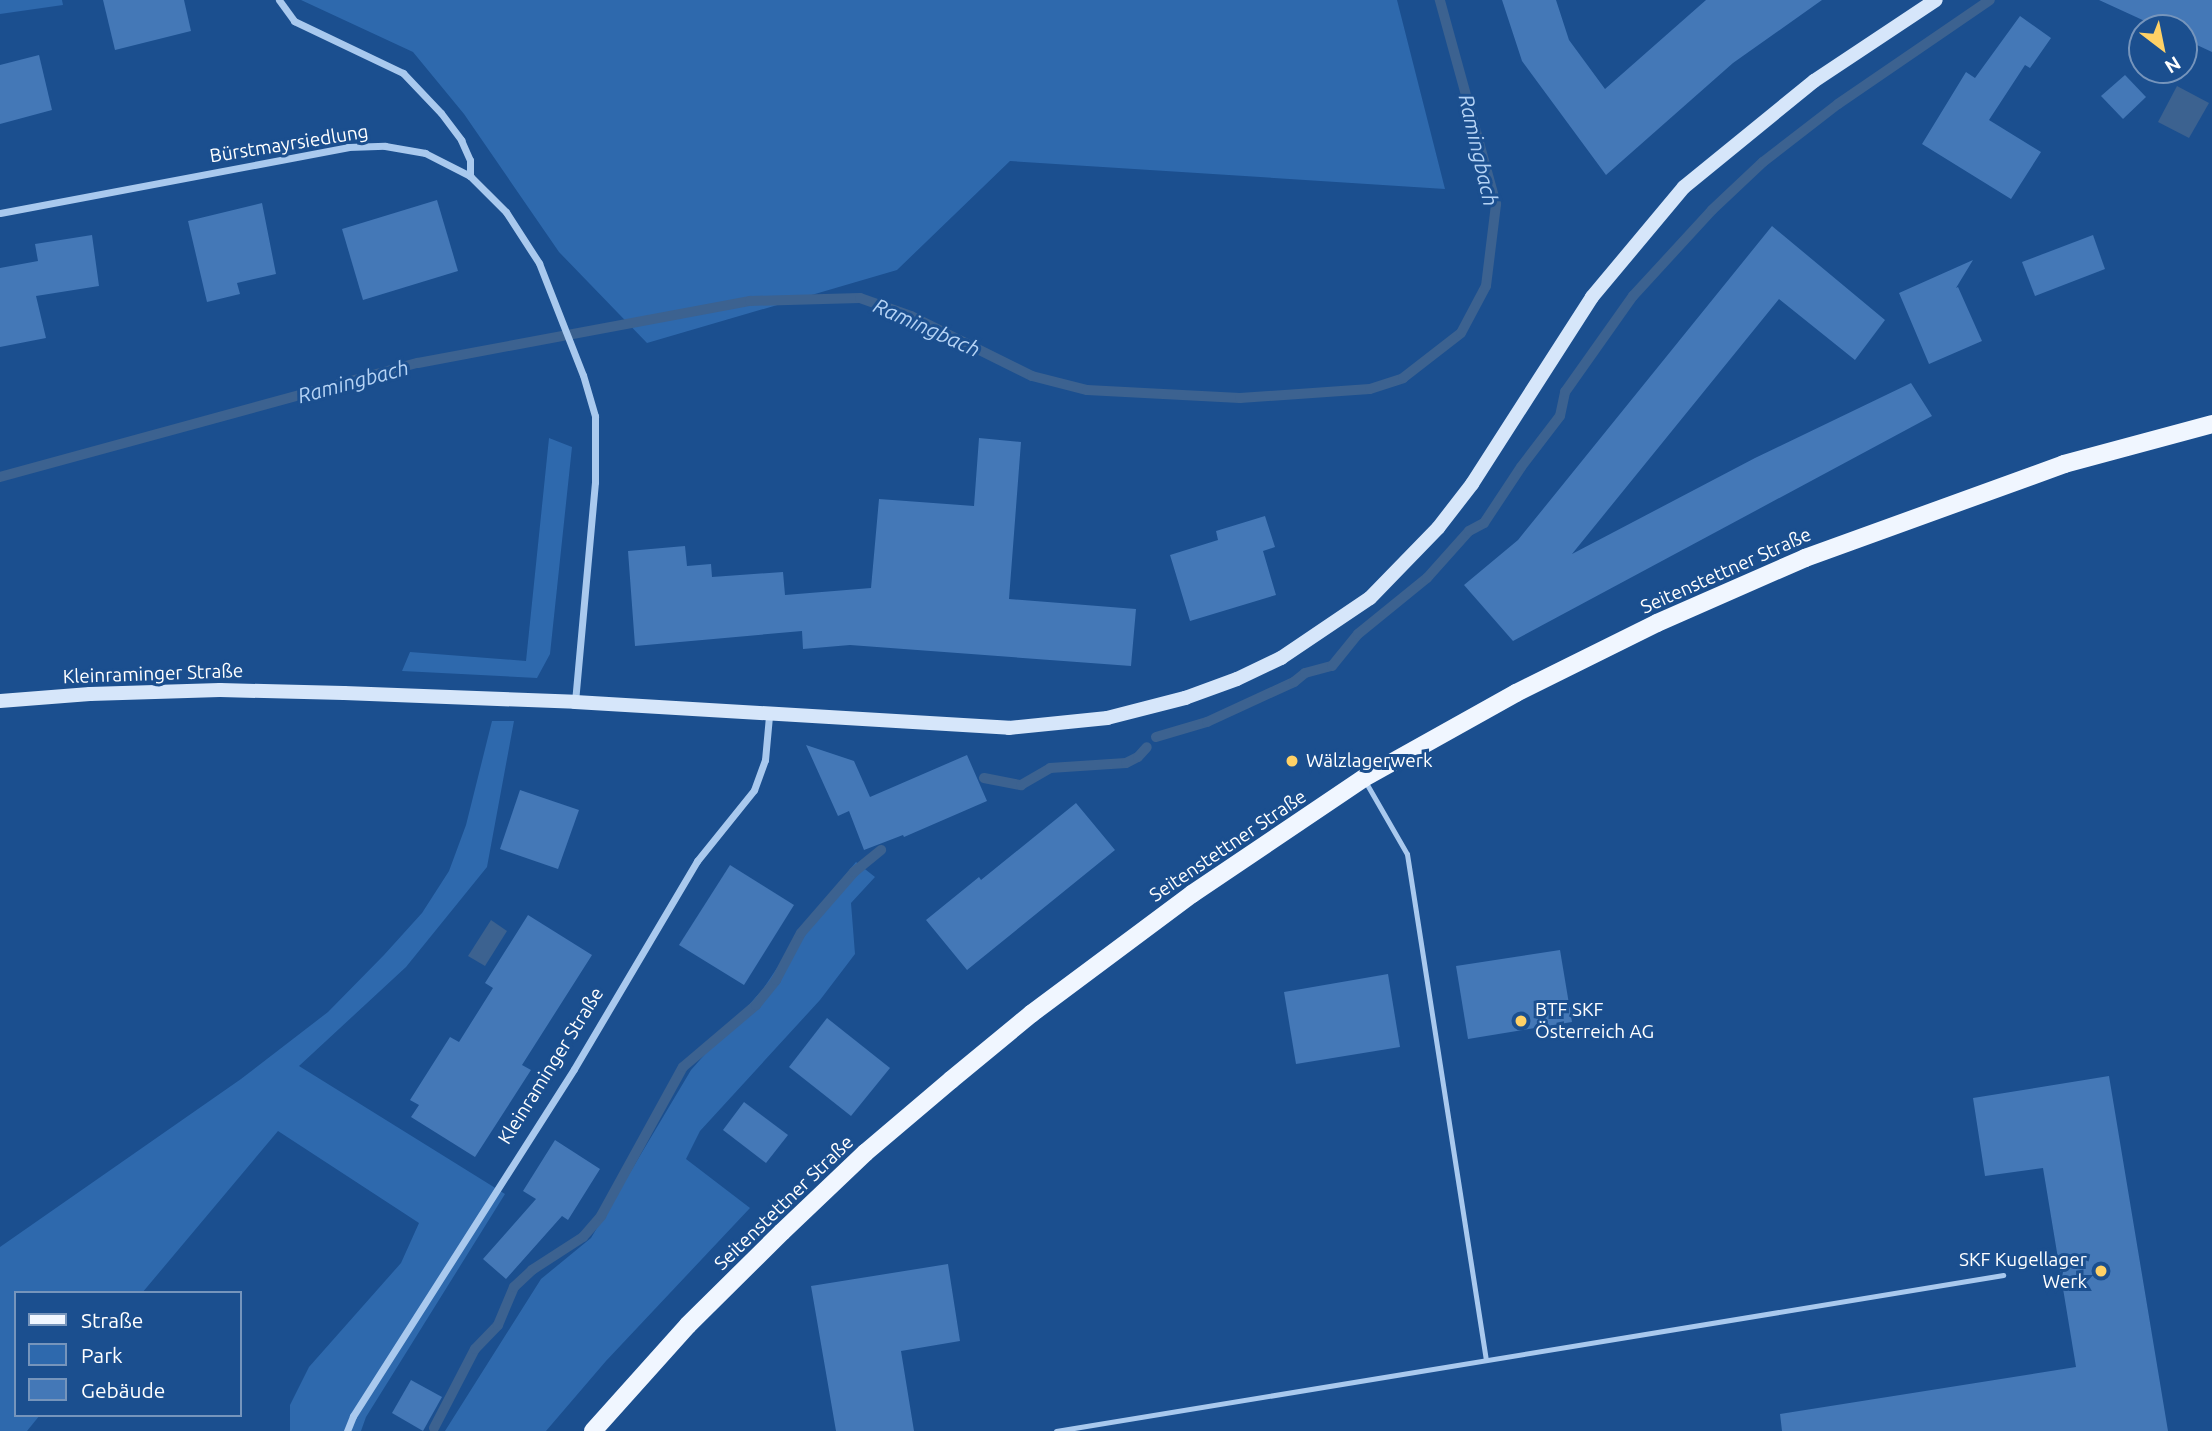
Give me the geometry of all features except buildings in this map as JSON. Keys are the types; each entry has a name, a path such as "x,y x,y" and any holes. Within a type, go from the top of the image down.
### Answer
{"main road":[{"name":"Kleinraminger Straße","path":"0,701 90,694 220,690 575,702 769,716 1009,728 1107,718 1185,698 1281,659 1348,614 1405,564 1472,484 1592,297 1684,187 1814,81 1936,0"},
{"name":"Seitenstettner Straße","path":"593,1431 688,1325 773,1241 865,1153 941,1088 1031,1014 1192,894 1364,778 1516,694 1657,623 1805,558 2064,464 2212,424"}],"street":[{"path":"279,0 295,20 403,73 442,113 461,140 470,160 470,176"},
{"name":"Bürstmayrsiedlung","path":"0,213 348,148 385,146 425,153 470,176 506,212 539,262 583,375 595,416 596,471 575,702"},
{"name":"Kleinraminger Straße","path":"347,1431 353,1416 574,1069 697,861 754,790 765,760 769,716"}],"lane":[{"path":"1364,778 1407,854 1486,1360"},
{"path":"1056,1431 2003,1275"}],"green space":[{"path":"0,0 62,0 63,5 0,14"},
{"path":"301,0 1397,0 1445,189 1010,161 897,270 647,343 559,252 464,114 413,52"},
{"path":"549,438 572,447 550,654 537,678 402,671 410,652 526,661"},
{"path":"492,721 514,721 487,867 406,967 299,1066 505,1194 366,1417 361,1431 290,1431 290,1405 309,1367 401,1263 419,1223 278,1131 144,1291 14,1291 14,1417 38,1417 27,1431 0,1431 0,1247 241,1079 328,1012 422,913 449,871 466,825"},
{"path":"856,862 875,877 851,903 855,954 820,1000 700,1131 686,1159 750,1208 606,1361 546,1431 445,1431 541,1279 591,1238 691,1070 763,989 813,914"}],"shaded area":[{"path":"2177,86 2209,103 2189,138 2158,122"},
{"path":"491,920 507,931 485,966 468,956"}],"waterway":[{"name":"Ramingbach","path":"0,477 418,363 750,301 860,298 911,316 1032,376 1087,390 1240,398 1370,389 1403,378 1461,333 1486,286 1496,204 1440,0"},
{"path":"1156,737 1207,722 1294,682 1305,673 1332,666 1358,634 1427,578 1469,531 1484,523 1521,467 1560,416 1565,392 1633,296 1712,210 1763,162 1838,104 1990,0"},
{"path":"984,778 1021,785 1050,768 1126,763 1138,757 1147,747"},
{"path":"434,1428 475,1349 498,1325 514,1287 532,1270 583,1237 601,1216 683,1067 756,1005 776,980 801,933 854,872 881,850"}],"place":[{"name":"Wälzlagerwerk","path":"1292,761"},
{"name":"BTF SKF Österreich AG","path":"1521,1021"},
{"name":"SKF Kugellager Werk","path":"2101,1271"}]}
